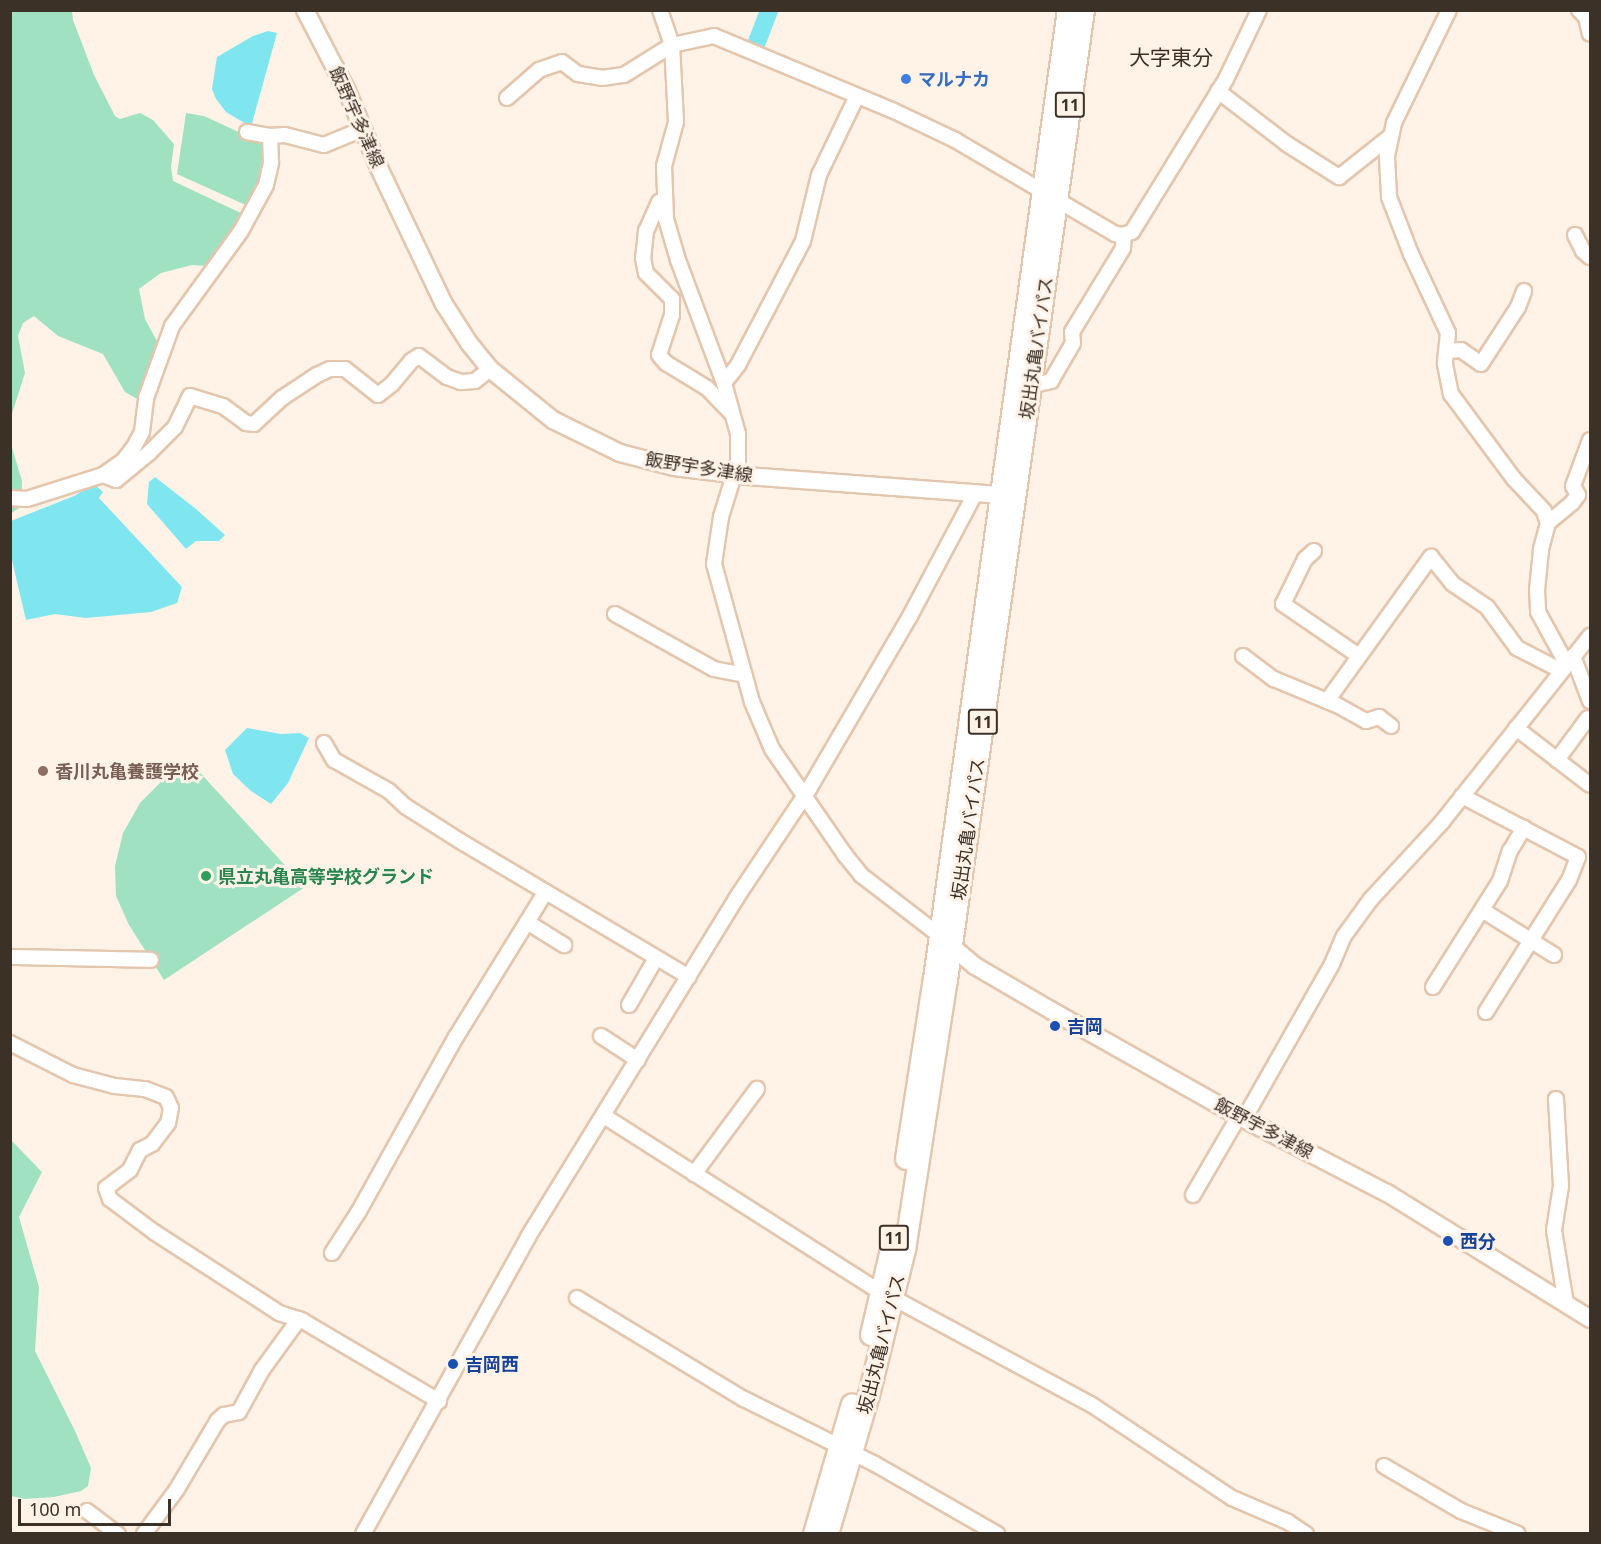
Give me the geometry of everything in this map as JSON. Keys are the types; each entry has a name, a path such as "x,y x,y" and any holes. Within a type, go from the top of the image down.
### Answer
{"highway":[{"name":"坂出丸亀バイパス","path":"1007,495 1030,386 1068,10"},
{"name":"坂出丸亀バイパス","path":"828,1533 871,1337 887,1296 893,1241 973,778 1007,495 1048,196 1084,10"},
{"name":"坂出丸亀バイパス","path":"814,1533 847,1450"}],"main road":[{"name":"飯野宇多津線","path":"304,10 325,45 433,284 469,343 490,369 553,420 620,453 674,467 735,474 1007,495"},
{"name":"飯野宇多津線","path":"945,941 975,966 1242,1117 1387,1193 1590,1319"}],"street":[{"path":"660,10 672,45 676,122 664,166 663,200 672,245 724,383 738,434 738,462 721,517 714,564 744,675 772,749 825,828 861,875 945,941"},
{"path":"507,98 539,70 562,62 578,74 602,78 624,75 672,45 702,36 714,36 894,111 955,140 1115,234 1124,235 1132,232 1218,91 1259,10"},
{"path":"1449,10 1394,123 1387,156 1389,197 1411,254 1448,333 1446,376 1451,394 1514,479 1538,502 1548,523"},
{"path":"1579,10 1586,18 1590,34"},
{"path":"1218,91 1287,144 1339,177 1391,136"},
{"path":"724,383 738,365 803,241 819,176 857,96"},
{"path":"247,132 270,136 285,135 324,145 363,129"},
{"path":"10,498 27,499 103,475 123,461 134,447 142,432 146,398 172,326 241,231 266,185 271,163 270,136"},
{"path":"663,200 646,231 644,258 646,273 672,299 672,315 659,355 666,363 707,388 732,415"},
{"path":"1030,386 1051,381 1073,343 1072,332 1123,248 1124,235"},
{"path":"1575,235 1582,251 1590,257"},
{"path":"1447,351 1461,350 1481,364 1518,307 1524,291"},
{"path":"103,475 116,480 149,453 176,427 190,396 223,406 246,423 254,424 282,398 330,369 345,369 378,395 392,384 411,361 419,356 447,377 461,382 475,381 490,369"},
{"path":"1590,440 1573,486 1578,495 1566,509 1548,523 1541,550 1537,590 1538,612 1590,701"},
{"path":"363,1533 439,1401 528,1237 737,897 804,796 910,616 975,494"},
{"path":"1314,551 1305,559 1283,603 1359,657"},
{"path":"1327,701 1431,557 1452,584 1487,607 1517,648 1567,663"},
{"path":"615,614 714,669 744,675"},
{"path":"1193,1195 1332,964 1344,936 1371,899 1462,796 1590,636"},
{"path":"1243,656 1274,679 1327,701 1366,721 1379,717 1391,726"},
{"path":"1557,760 1588,718"},
{"path":"1516,728 1590,785"},
{"path":"324,743 334,760 388,791 405,806 451,836 689,977"},
{"path":"1462,796 1578,857 1569,880 1486,1012"},
{"path":"1433,987 1500,881 1510,851 1524,828"},
{"path":"332,1253 359,1210 456,1037 545,893"},
{"path":"1482,910 1554,955"},
{"path":"527,922 564,945"},
{"path":"10,957 151,960"},
{"path":"629,1005 656,958"},
{"path":"601,1036 638,1060"},
{"path":"10,1043 73,1075 115,1086 145,1089 166,1097 171,1108 168,1123 152,1144 140,1150 130,1170 106,1188 110,1199 153,1232 279,1313 299,1319 439,1401"},
{"path":"694,1174 757,1089"},
{"path":"1556,1099 1561,1186 1554,1230 1566,1304"},
{"path":"604,1116 887,1296 1092,1405 1232,1498 1288,1522 1306,1533"},
{"path":"577,1298 744,1399 847,1450 997,1533"},
{"path":"144,1533 177,1489 218,1420 224,1414 239,1412 262,1370 299,1319"},
{"path":"1384,1466 1461,1511 1518,1533"},
{"path":"87,1510 118,1533"}],"green space":[{"path":"11,11 72,11 73,20 94,75 115,116 120,119 140,113 153,120 174,144 171,167 173,181 243,214 208,266 192,265 161,273 139,289 145,319 158,343 139,400 125,392 103,354 58,336 34,316 23,323 18,336 25,373 11,417"},
{"path":"186,113 204,116 243,134 265,140 264,183 250,207 177,174"},
{"path":"10,441 22,481 21,507 11,513"},
{"name":"県立丸亀高等学校グランド","path":"193,765 305,887 164,980 129,925 116,896 115,866 123,833 140,803 162,781"},
{"path":"10,1139 42,1172 19,1217 39,1287 35,1351 91,1468 88,1486 81,1491 54,1497 25,1499 11,1496"}],"water":[{"path":"268,31 277,33 251,127 226,112 216,99 212,89 217,57 253,36"},
{"path":"155,477 225,535 219,541 196,541 186,549 147,504 149,482"},
{"path":"94,484 103,492 99,498 182,587 177,603 151,612 86,618 55,614 26,620 11,556 11,521 74,496"},
{"path":"247,728 281,734 300,733 309,738 288,783 271,804 251,791 233,774 225,750"}],"waterway":[{"path":"757,42 769,10"}],"place":[{"name":"マルナカ","path":"906,79"},
{"name":"香川丸亀養護学校","path":"43,771"},
{"name":"県立丸亀高等学校グランド","path":"206,876"},
{"name":"吉岡","path":"1055,1026"},
{"name":"西分","path":"1448,1241"},
{"name":"吉岡西","path":"453,1364"}],"district":[{"name":"大字東分","path":"1171,57"}]}
